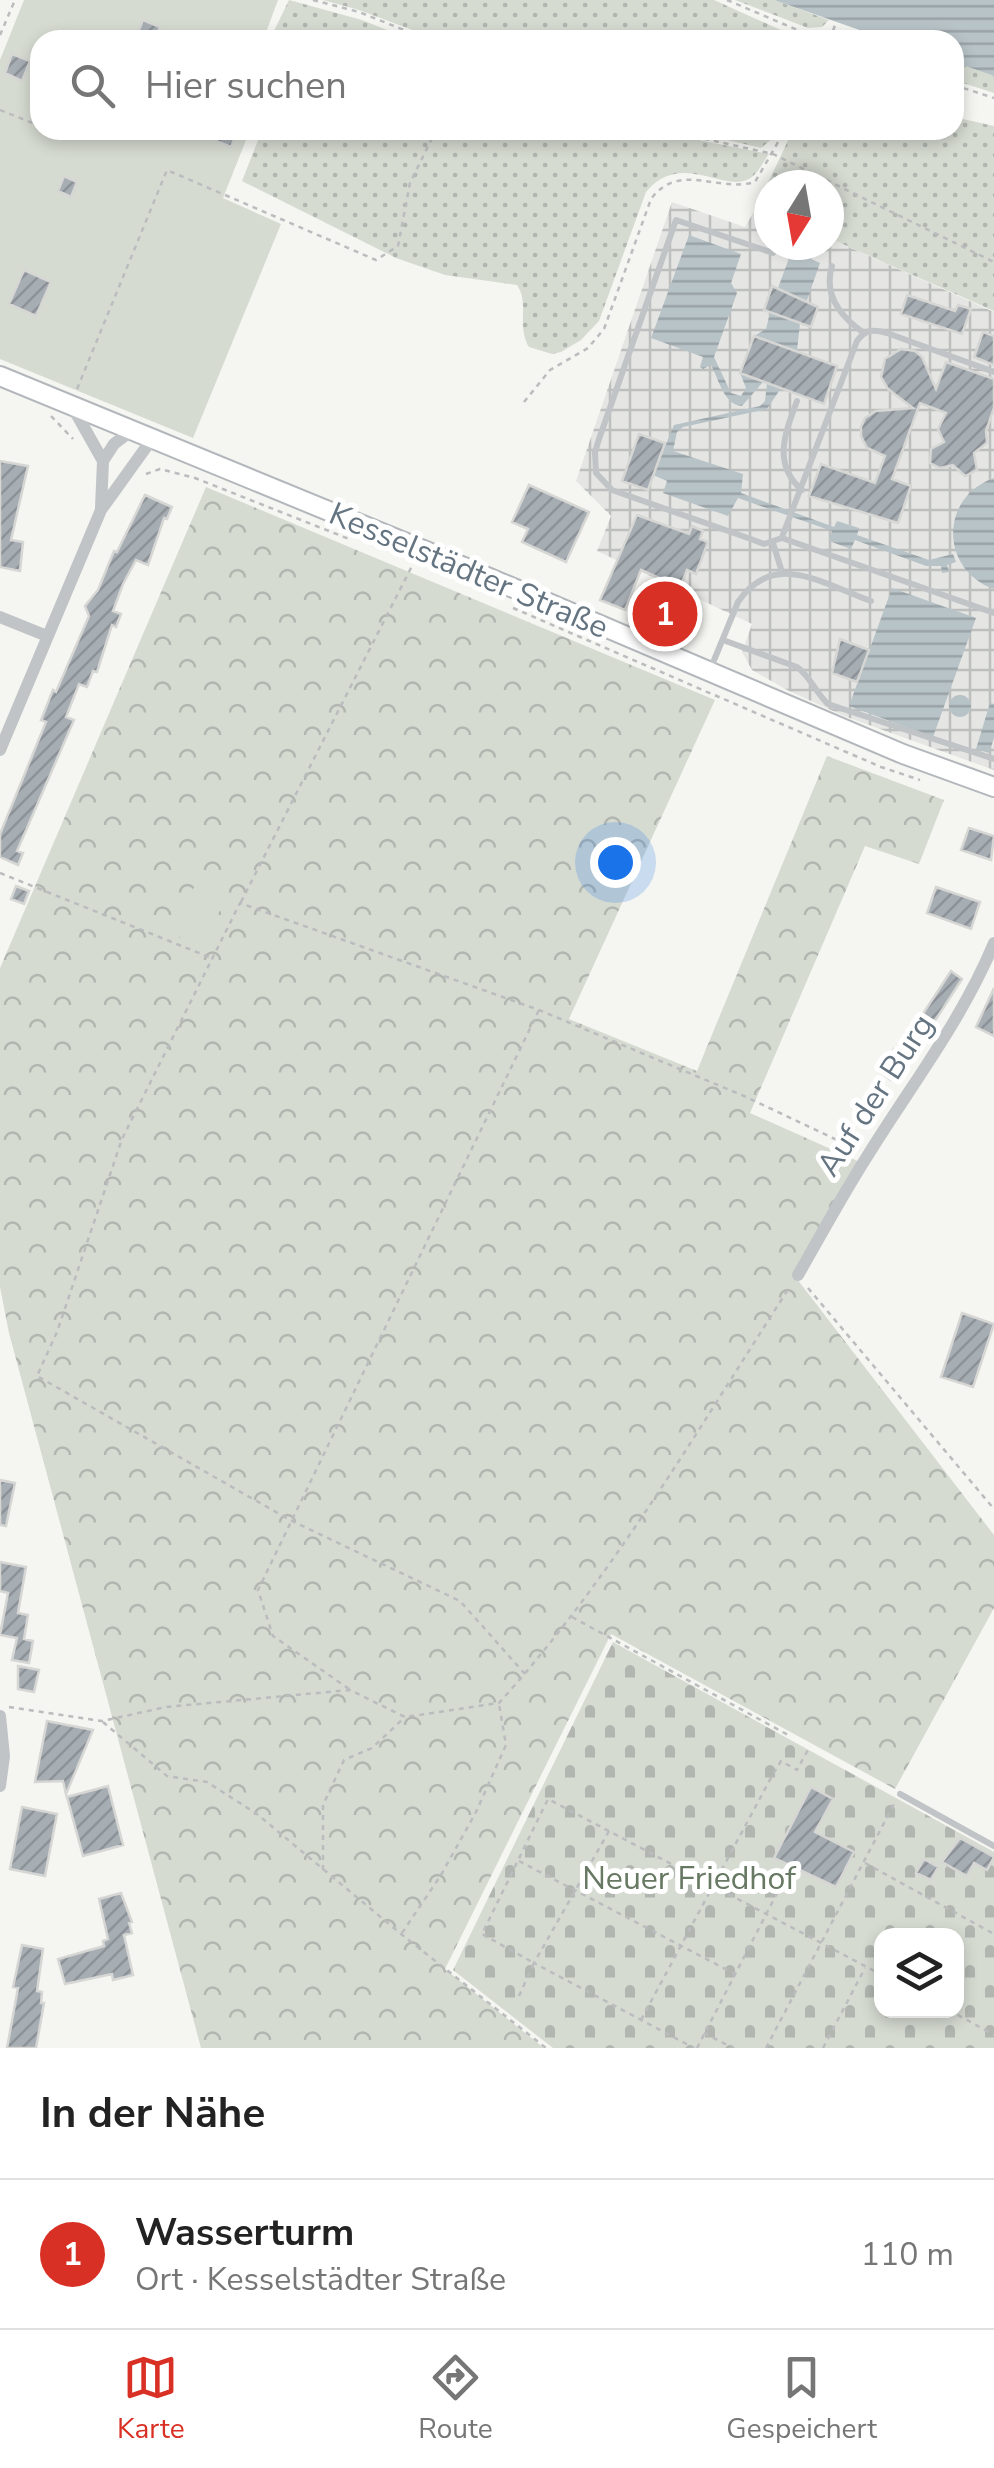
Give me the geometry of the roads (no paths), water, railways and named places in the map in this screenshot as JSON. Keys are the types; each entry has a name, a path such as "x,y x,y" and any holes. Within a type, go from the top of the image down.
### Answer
{"main road":[{"name":"Kesselstädter Straße","path":"0,376 904,754 994,786"}],"street":[{"path":"71,404 103,461"},
{"path":"100,510 103,461 114,444 131,430"},
{"path":"0,750 100,510 152,439"},
{"path":"0,617 47,636"},
{"name":"Auf der Burg","path":"798,1275 868,1154 949,1032 994,943"},
{"path":"0,1716 4,1756 0,1786"}],"lane":[{"path":"754,247 676,220 594,462 596,473 612,490 748,538 773,543 782,538 796,508 857,341 864,332 887,333 994,372"},
{"path":"832,266 828,286 833,301 864,332"},
{"path":"797,401 784,448 790,480 802,490"},
{"path":"782,538 994,614"},
{"path":"773,543 782,572"},
{"path":"710,672 744,594 763,578 782,572 871,601"},
{"path":"723,640 805,672 813,689 828,704 994,760"},
{"path":"899,1796 994,1846"}],"place":[{"name":"Wasserturm","path":"665,614"}],"park label":[{"name":"Neuer Friedhof","path":"689,1878"}]}
